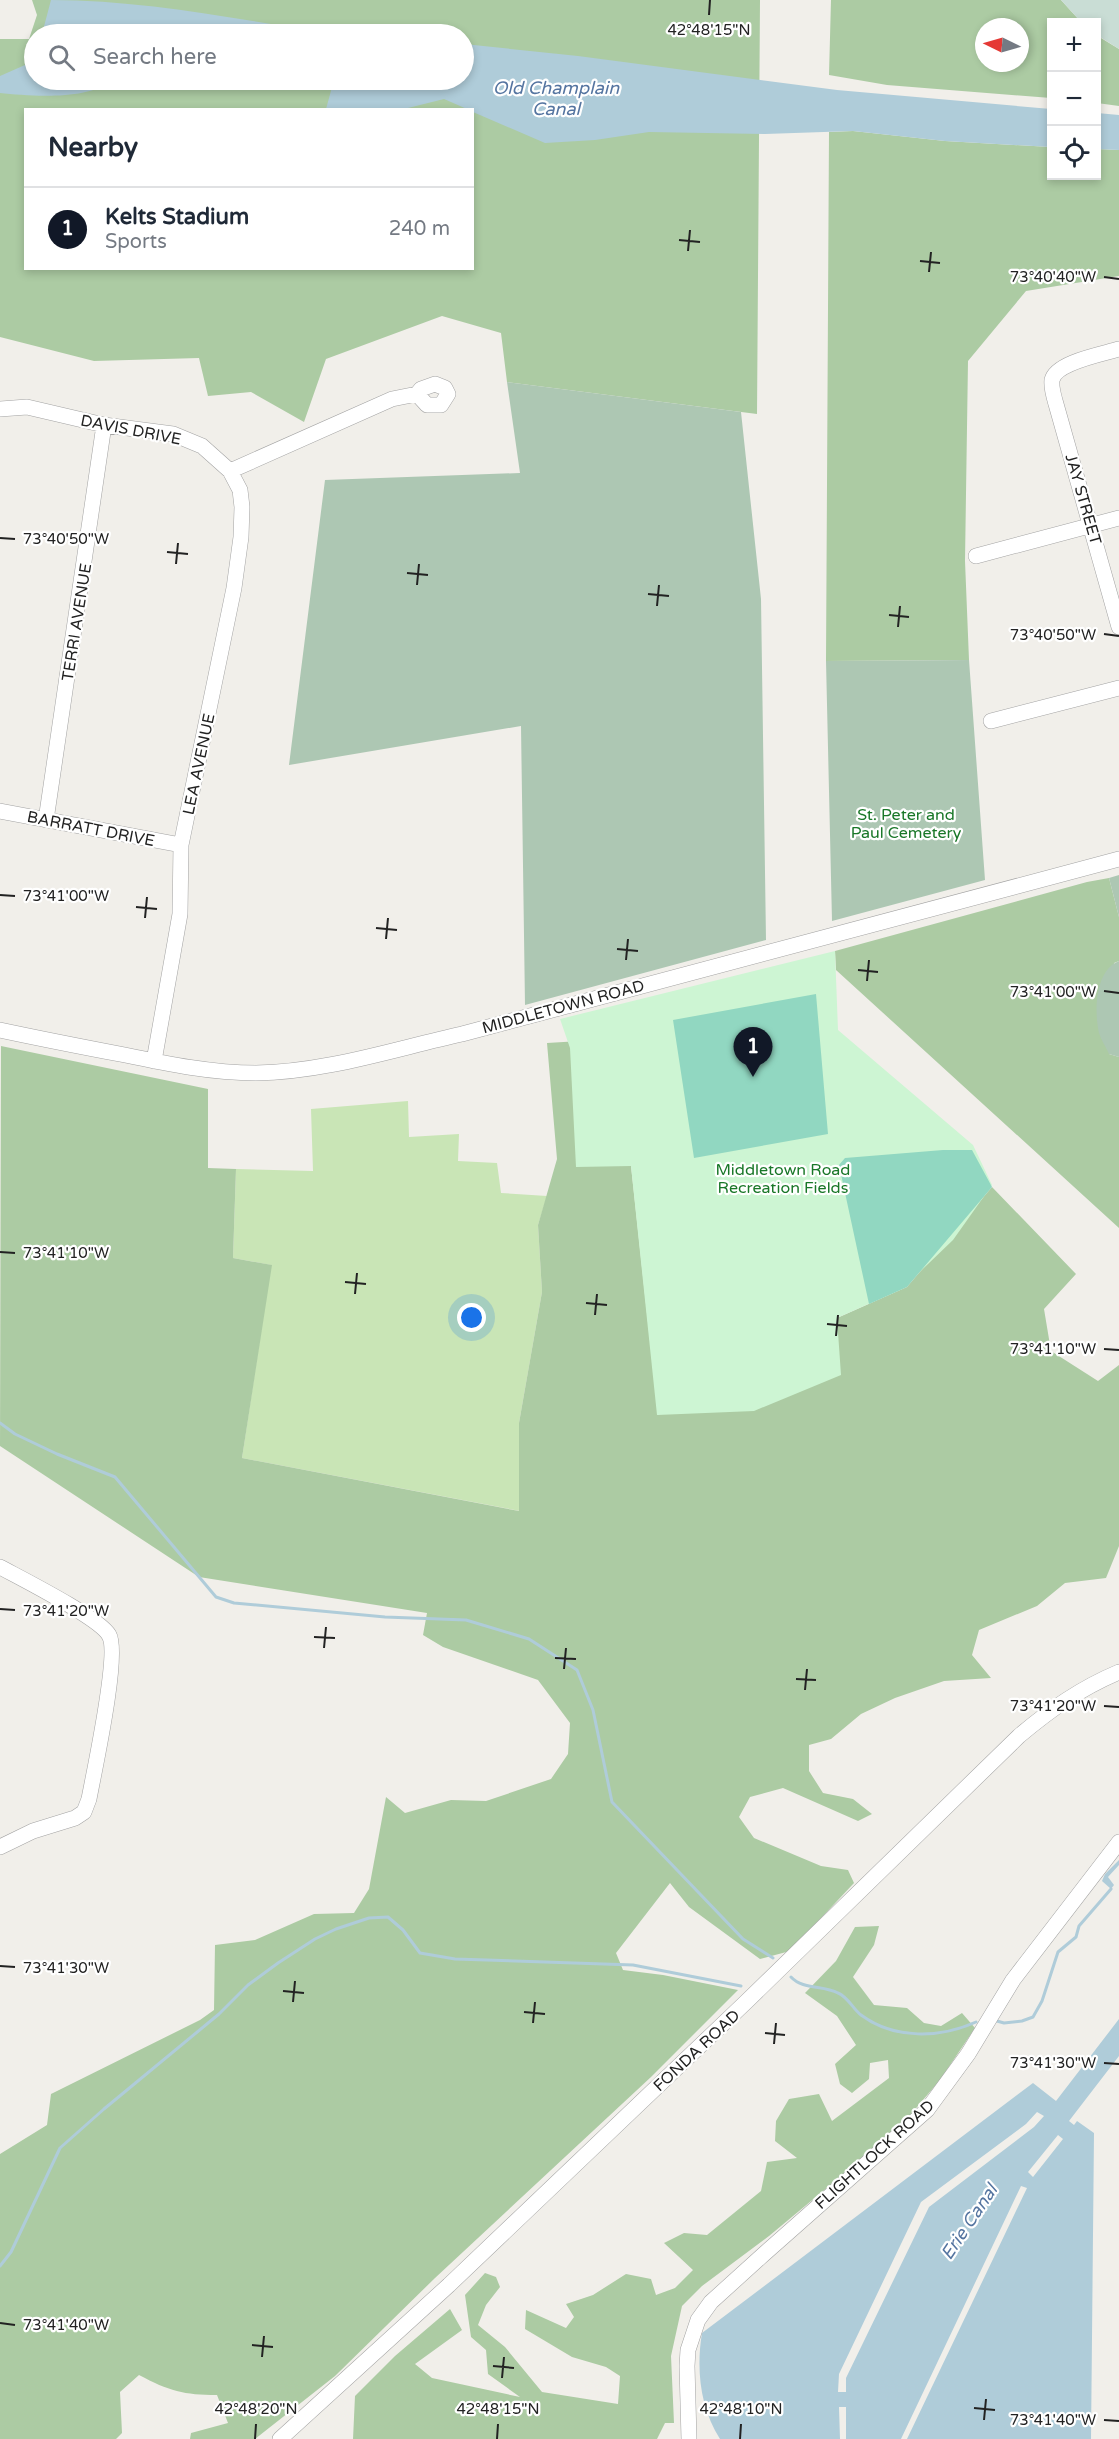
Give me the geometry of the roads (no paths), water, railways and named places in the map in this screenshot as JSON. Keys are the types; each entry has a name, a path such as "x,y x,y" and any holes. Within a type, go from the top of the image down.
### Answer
{"street":[{"name":"JAY STREET","path":"1119,349 1068,364 1056,372 1052,381 1056,404 1119,627"},
{"path":"231,471 392,399 417,394"},
{"name":"DAVIS DRIVE","path":"0,408 27,407 104,424 173,434 202,446 231,471"},
{"name":"TERRI AVENUE","path":"46,820 104,424"},
{"name":"LEA AVENUE","path":"154,1061 180,914 181,845 234,588 241,537 240,490 231,471"},
{"path":"976,556 1119,518"},
{"path":"991,721 1119,688"},
{"name":"BARRATT DRIVE","path":"0,811 181,845"},
{"name":"MIDDLETOWN ROAD","path":"0,1030 154,1061 228,1072 259,1073 298,1069 360,1059 487,1027 1119,859"},
{"path":"0,1567 81,1613 108,1633 112,1642 110,1679 90,1799 84,1812 75,1818 33,1831 0,1847"},
{"name":"FONDA ROAD","path":"280,2439 449,2285 746,2002 1019,1736 1054,1706 1090,1684 1119,1672"},
{"name":"FLIGHTLOCK ROAD","path":"689,2439 688,2350 698,2320 711,2302 927,2110 968,2054 1013,1980 1119,1842"}],"water":[{"path":"51,0 122,3 272,24 45,24"},
{"name":"Old Champlain Canal","path":"474,45 578,56 837,90 1047,109 1047,147 945,141 853,131 765,134 649,132 595,140 545,143 474,112 474,108 465,108 444,99 408,108 326,108 331,90 474,90"},
{"path":"24,65 24,90 92,90 58,96 0,93 0,76"},
{"path":"1101,113 1119,115 1119,150 1101,149"},
{"path":"1119,1860 1119,1865 1108,1877 1114,1885 1111,1889 1102,1881 1105,1874"},
{"name":"Erie Canal","path":"1119,2019 1119,2056 1069,2121 1074,2125 1077,2121 1094,2133 1091,2439 720,2439 708,2414 701,2388 699,2360 702,2333 1033,2083 1056,2101"}],"waterway":[{"path":"0,1423 15,1434 57,1454 115,1477 216,1597 234,1603 385,1617 466,1620 529,1639 577,1670 593,1710 612,1802 743,1939 773,1958"},
{"path":"997,2021 1004,2023 1033,2017 1042,2001 1058,1952 1076,1937 1079,1926 1111,1889"},
{"path":"0,2266 11,2252 60,2148 219,2014 248,1985 315,1939 336,1929 369,1918 388,1917 403,1930 420,1953 455,1959 633,1965 741,1986"},
{"path":"791,1977 801,1984 842,1995 861,2015 888,2029 918,2034 933,2033 976,2022"}],"place":[{"name":"Kelts Stadium","path":"753,1077"}],"park label":[{"name":"St. Peter and Paul Cemetery","path":"906,823"},
{"name":"Middletown Road Recreation Fields","path":"783,1178"}]}
